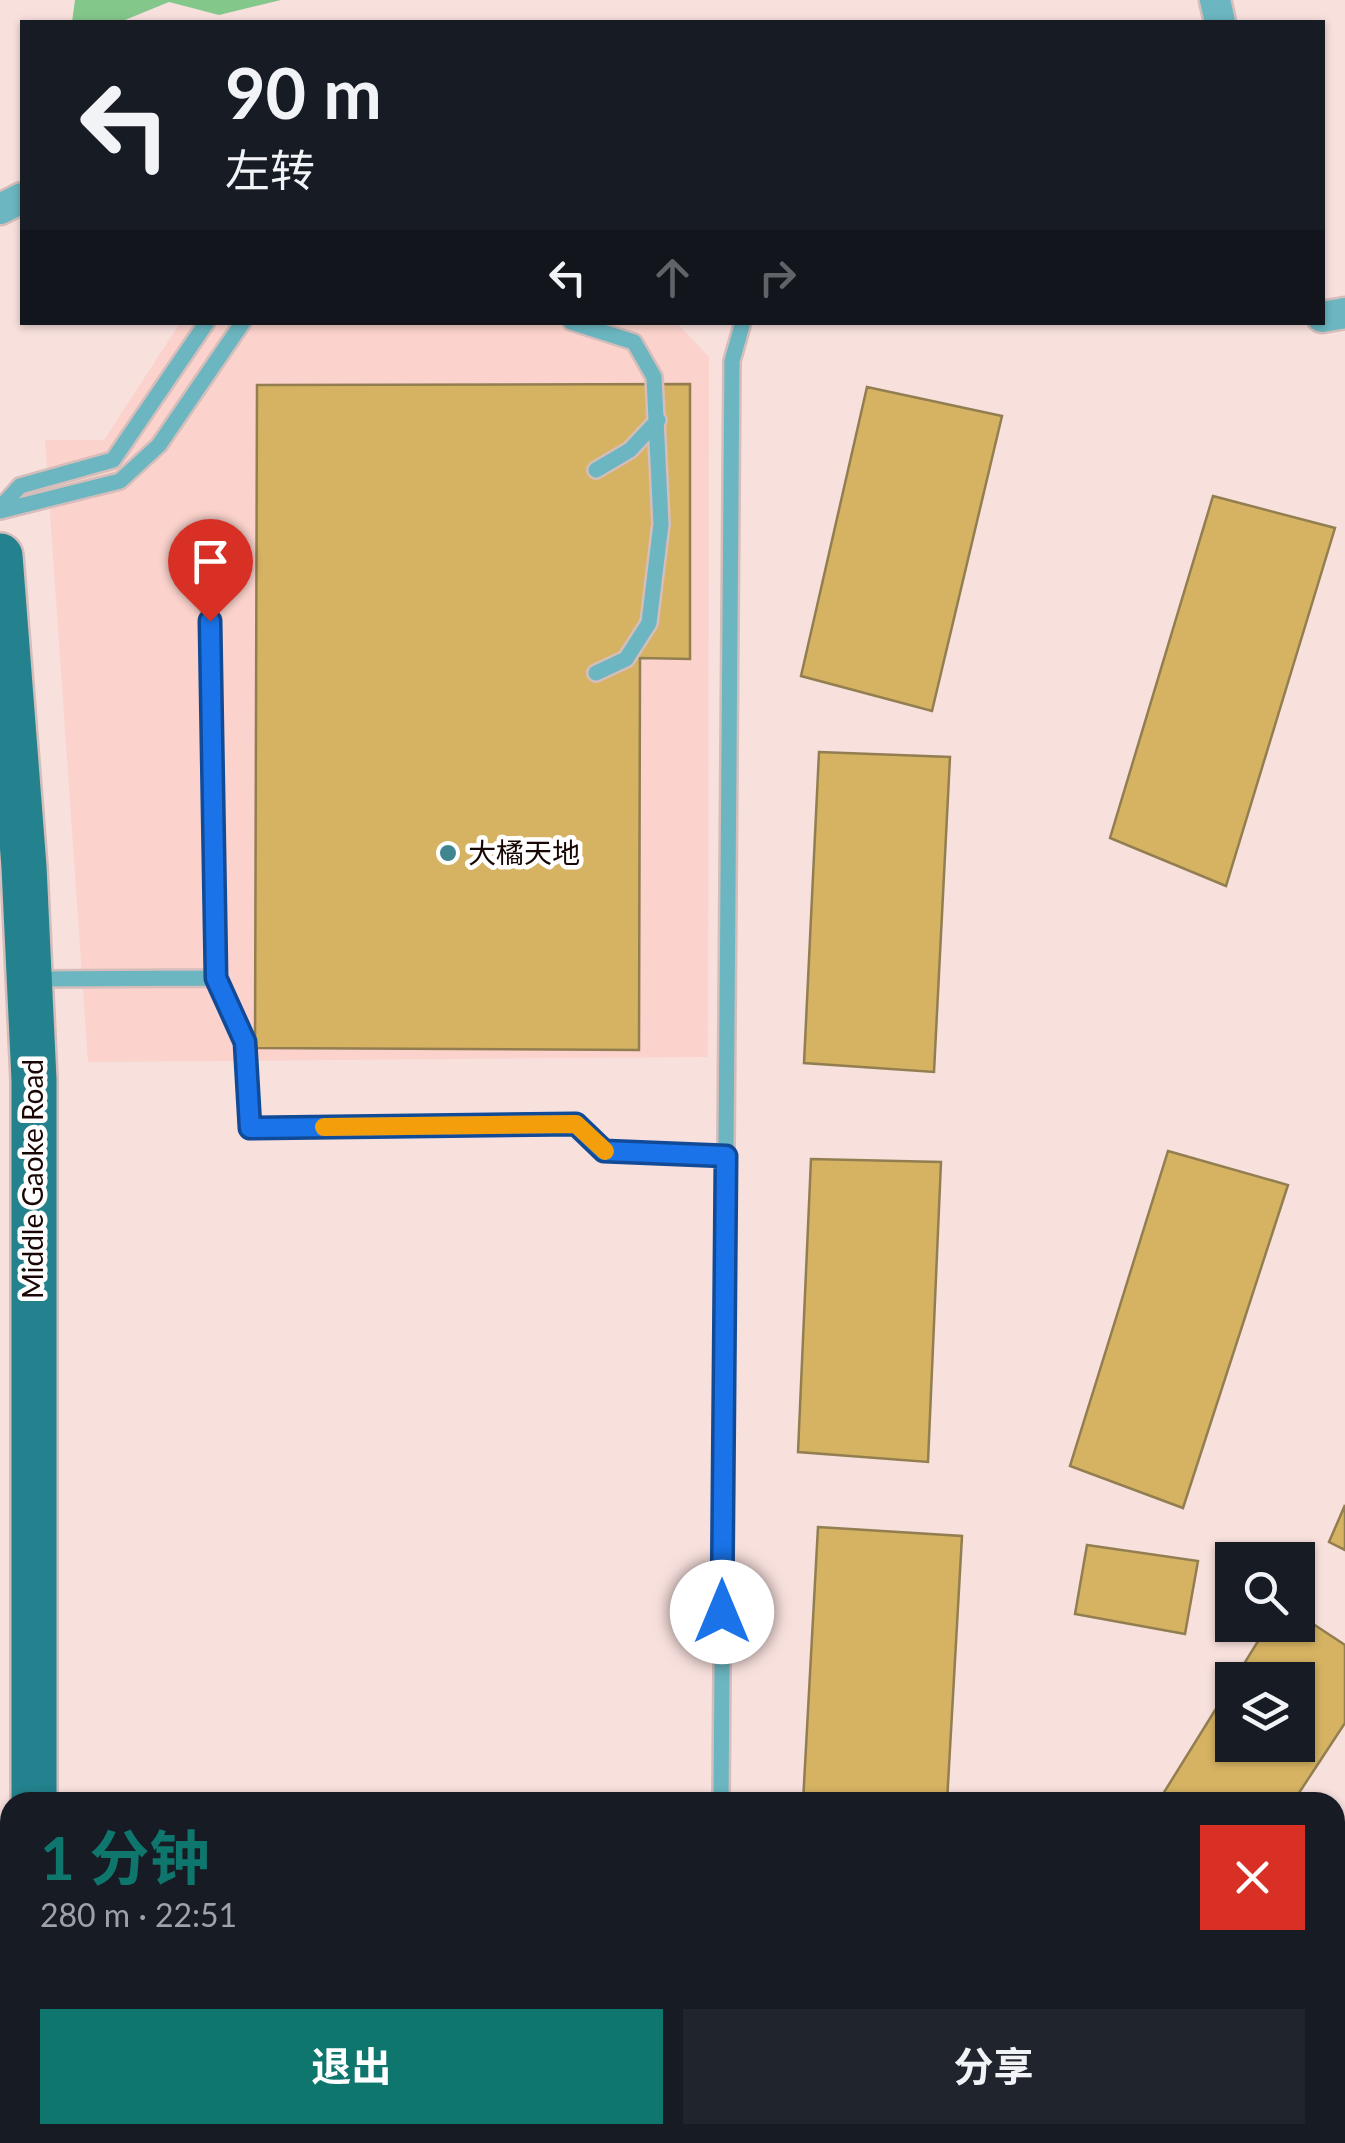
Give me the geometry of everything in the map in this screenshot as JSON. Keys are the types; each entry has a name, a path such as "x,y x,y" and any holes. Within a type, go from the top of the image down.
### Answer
{"main road":[{"name":"Middle Gaoke Road","path":"0,556 34,1080 34,1792"}],"lane":[{"path":"0,509 20,486 113,460 205,325"},
{"path":"0,509 120,481 159,445 241,325"},
{"path":"580,325 634,342 654,378 661,524 650,623 626,659 596,673"},
{"path":"596,470 630,450 659,420 664,374 639,333 614,325"},
{"path":"721,1792 732,361 742,325"},
{"path":"209,582 216,978 245,1042 250,1128 576,1124 604,1151 726,1156"},
{"path":"29,979 216,978"}],"shaded area":[{"path":"75,0 281,0 219,15 169,2 125,20 72,20"},
{"path":"179,325 679,325 709,357 708,1057 88,1062 45,440 104,440"}],"building":[{"name":"大橘天地","path":"690,384 690,659 640,658 639,1050 255,1048 257,385"},
{"path":"867,387 1002,416 932,711 801,676"},
{"path":"1213,496 1335,528 1226,886 1110,838"},
{"path":"819,752 950,757 934,1072 804,1063"},
{"path":"1168,1151 1288,1185 1183,1508 1070,1466"},
{"path":"811,1159 941,1162 928,1462 798,1452"},
{"path":"1345,1505 1345,1550 1329,1542"},
{"path":"818,1527 962,1536 948,1792 804,1792"},
{"path":"1087,1545 1198,1561 1185,1634 1075,1614"},
{"path":"1315,1625 1345,1645 1345,1723 1300,1792 1164,1792 1215,1710 1215,1762 1315,1762 1315,1662 1245,1662 1257,1642 1315,1642"}],"slow traffic":[{"path":"324,1127 576,1124 605,1151"}],"place":[{"name":"大橘天地","path":"448,853"}],"route":[{"path":"210,621 216,978 245,1042 250,1128 576,1124 604,1151 726,1156 722,1612"}]}
